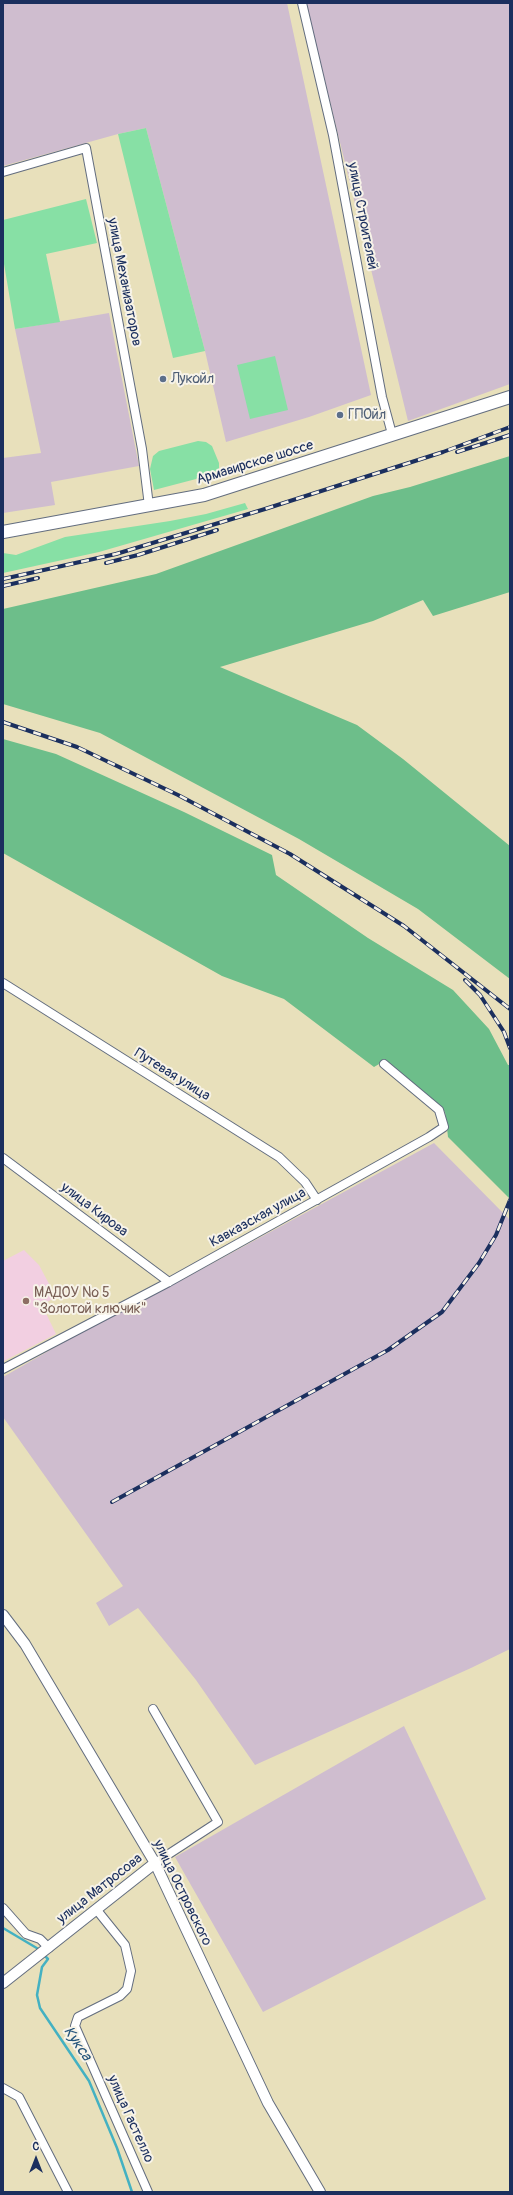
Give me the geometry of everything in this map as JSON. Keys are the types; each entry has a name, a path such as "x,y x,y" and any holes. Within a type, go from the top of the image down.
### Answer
{"main road":[{"name":"Армавирское шоссе","path":"3,532 204,496 510,397"}],"street":[{"name":"улица Строителей","path":"302,3 333,135 382,397 392,434"},
{"name":"улица Механизаторов","path":"3,172 86,148 142,448 149,506"},
{"name":"Путевая улица","path":"3,983 279,1157 305,1182 317,1200"},
{"name":"Кавказская улица","path":"3,1369 169,1282 429,1138 444,1127 439,1110 384,1064"},
{"name":"улица Кирова","path":"3,1158 169,1282"},
{"name":"улица Островского","path":"3,1615 25,1644 48,1681 155,1863 268,2103 320,2192"},
{"name":"улица Матросова","path":"3,1983 155,1863 218,1822 153,1709"},
{"path":"3,1908 26,1934 40,1939 44,1951"},
{"name":"улица Гастелло","path":"96,1909 125,1945 131,1971 127,1989 120,1996 78,2017 75,2026 148,2192"},
{"path":"3,2088 19,2098 68,2192"}],"shaded area":[{"path":"3,3 287,3 371,395 309,417 226,442 205,351 146,128 118,134 3,166"},
{"path":"306,3 510,3 510,384 408,421"},
{"path":"109,313 139,466 51,482 55,505 3,513 3,458 41,453 15,329"},
{"path":"434,1143 510,1220 510,1649 255,1765 196,1680 138,1608 109,1626 96,1603 123,1586 3,1417 3,1377 80,1333 180,1281"},
{"name":"МАДОУ № 5 \"Золотой ключик\"","path":"24,1250 39,1265 56,1297 42,1305 56,1334 4,1361 3,1261"},
{"path":"404,1726 486,1899 263,2012 175,1857"}],"green space":[{"path":"146,128 205,351 173,358 118,134"},
{"path":"86,199 97,243 46,254 60,322 15,329 3,258 3,220"},
{"path":"275,356 288,410 250,419 237,365"},
{"path":"198,441 206,442 212,446 219,463 219,473 154,490 150,469 153,456 159,451"},
{"path":"510,456 510,592 433,616 423,600 373,621 220,667 357,725 403,759 510,846 510,979 418,909 299,839 100,733 3,704 3,609 156,574 373,496 410,487"},
{"path":"245,503 248,509 99,552 3,573 3,553 16,555 65,537 170,521 206,514"},
{"path":"3,739 56,754 184,812 272,855 276,875 368,938 453,990 489,1029 508,1065 510,1065 510,1199 448,1137 445,1112 386,1060 374,1067 284,999 222,976 3,853"}],"waterway":[{"name":"Кукса","path":"3,1928 40,1950"},
{"name":"Кукса","path":"43,1954 48,1959 42,1967 37,1995 40,2008 89,2081 117,2148 132,2192"}],"railway":[{"path":"3,579 116,554 265,509 443,452 510,427"},
{"path":"457,452 510,435"},
{"path":"106,563 138,555 217,530"},
{"path":"3,586 38,578"},
{"path":"3,722 77,747 178,795 290,854 404,926 510,1009"},
{"path":"465,980 480,995 504,1032 510,1048"},
{"path":"112,1502 388,1350 442,1312 479,1263 496,1235 510,1200"}],"place":[{"name":"Лукойл","path":"163,379"},
{"name":"ГПОйл","path":"340,415"},
{"name":"МАДОУ № 5 \"Золотой ключик\"","path":"26,1301"}]}
